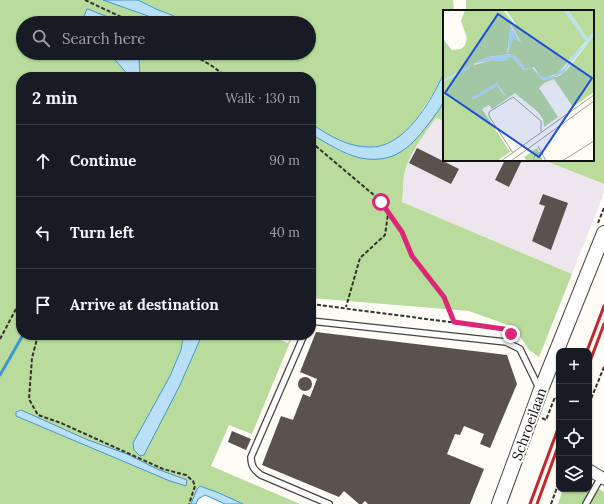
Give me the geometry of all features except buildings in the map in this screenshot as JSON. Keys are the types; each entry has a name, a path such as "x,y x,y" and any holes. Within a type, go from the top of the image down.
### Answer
{"street":[{"name":"Schroeilaan","path":"499,504 540,392 604,233"},
{"path":"592,472 602,478"}],"lane":[{"path":"316,322 506,342 520,349 540,392"},
{"path":"302,340 251,457 251,465 255,471 261,475 329,504"},
{"path":"586,504 602,478"}],"path":[{"path":"85,0 119,16"},
{"path":"202,60 220,72"},
{"path":"316,146 381,202 402,232 412,256 444,297 454,322"},
{"path":"346,307 360,258 385,235 388,214"},
{"path":"316,304 346,307 504,329 511,334 520,349"},
{"path":"0,339 16,309"},
{"path":"37,340 32,358 29,399 38,415 61,423 164,469 186,475 193,481 195,486 189,504"},
{"path":"592,397 604,367"},
{"path":"546,418 556,398"},
{"path":"551,504 556,490"}],"shaded area":[{"path":"436,118 443,121 443,161 546,161 604,184 604,193 572,274 402,202 404,176 408,162 415,147"}],"green space":[{"path":"0,0 103,0 148,16 106,16 88,9 85,16 16,16 16,60 115,60 126,72 16,72 16,340 183,340 181,350 170,376 135,451 140,456 180,385 200,340 280,340 288,343 291,340 252,434 229,425 211,466 300,504 243,504 200,486 197,489 191,504 0,504","holes":["18,410 88,440 127,454 157,469 187,480 186,486 170,481 16,416"]},
{"path":"138,0 453,0 454,10 443,10 443,76 418,117 409,128 389,142 378,146 365,147 336,139 316,127 316,72 140,72 139,60 316,60 316,16 174,16"},
{"path":"466,0 604,0 604,184 546,161 594,161 594,10 466,10"},
{"path":"443,102 443,121 436,118 409,159 404,175 402,202 572,274 539,357 529,350 516,330 511,326 469,311 316,298 316,137 349,155 367,159 382,158 407,148 426,127"},
{"path":"592,485 604,492 604,504 558,504 562,492 592,492"}],"water":[{"path":"103,0 138,0 174,16 148,16"},
{"path":"88,9 106,16 84,16"},
{"path":"115,60 139,60 140,72 126,72"},
{"path":"443,75 443,103 441,106 430,122 411,144 404,150 388,158 367,159 353,156 340,151 316,137 316,127 327,134 347,143 362,147 382,146 405,132 415,121 432,97"},
{"path":"183,340 200,340 180,385 144,455 140,456 134,450 133,443 170,376 181,350"},
{"path":"21,410 88,440 127,454 157,469 187,480 186,486 170,481 16,416 16,412"},
{"path":"200,486 243,504 225,504 205,495 198,499 196,504 191,504 197,489"}],"waterway":[{"path":"0,375 20,340"}],"railway":[{"path":"588,348 604,306"},
{"path":"592,356 604,324"},
{"path":"530,504 556,434"},
{"path":"537,504 556,452"}],"route":[{"path":"381,202 402,232 412,256 444,297 454,322 504,329 511,334"}]}
